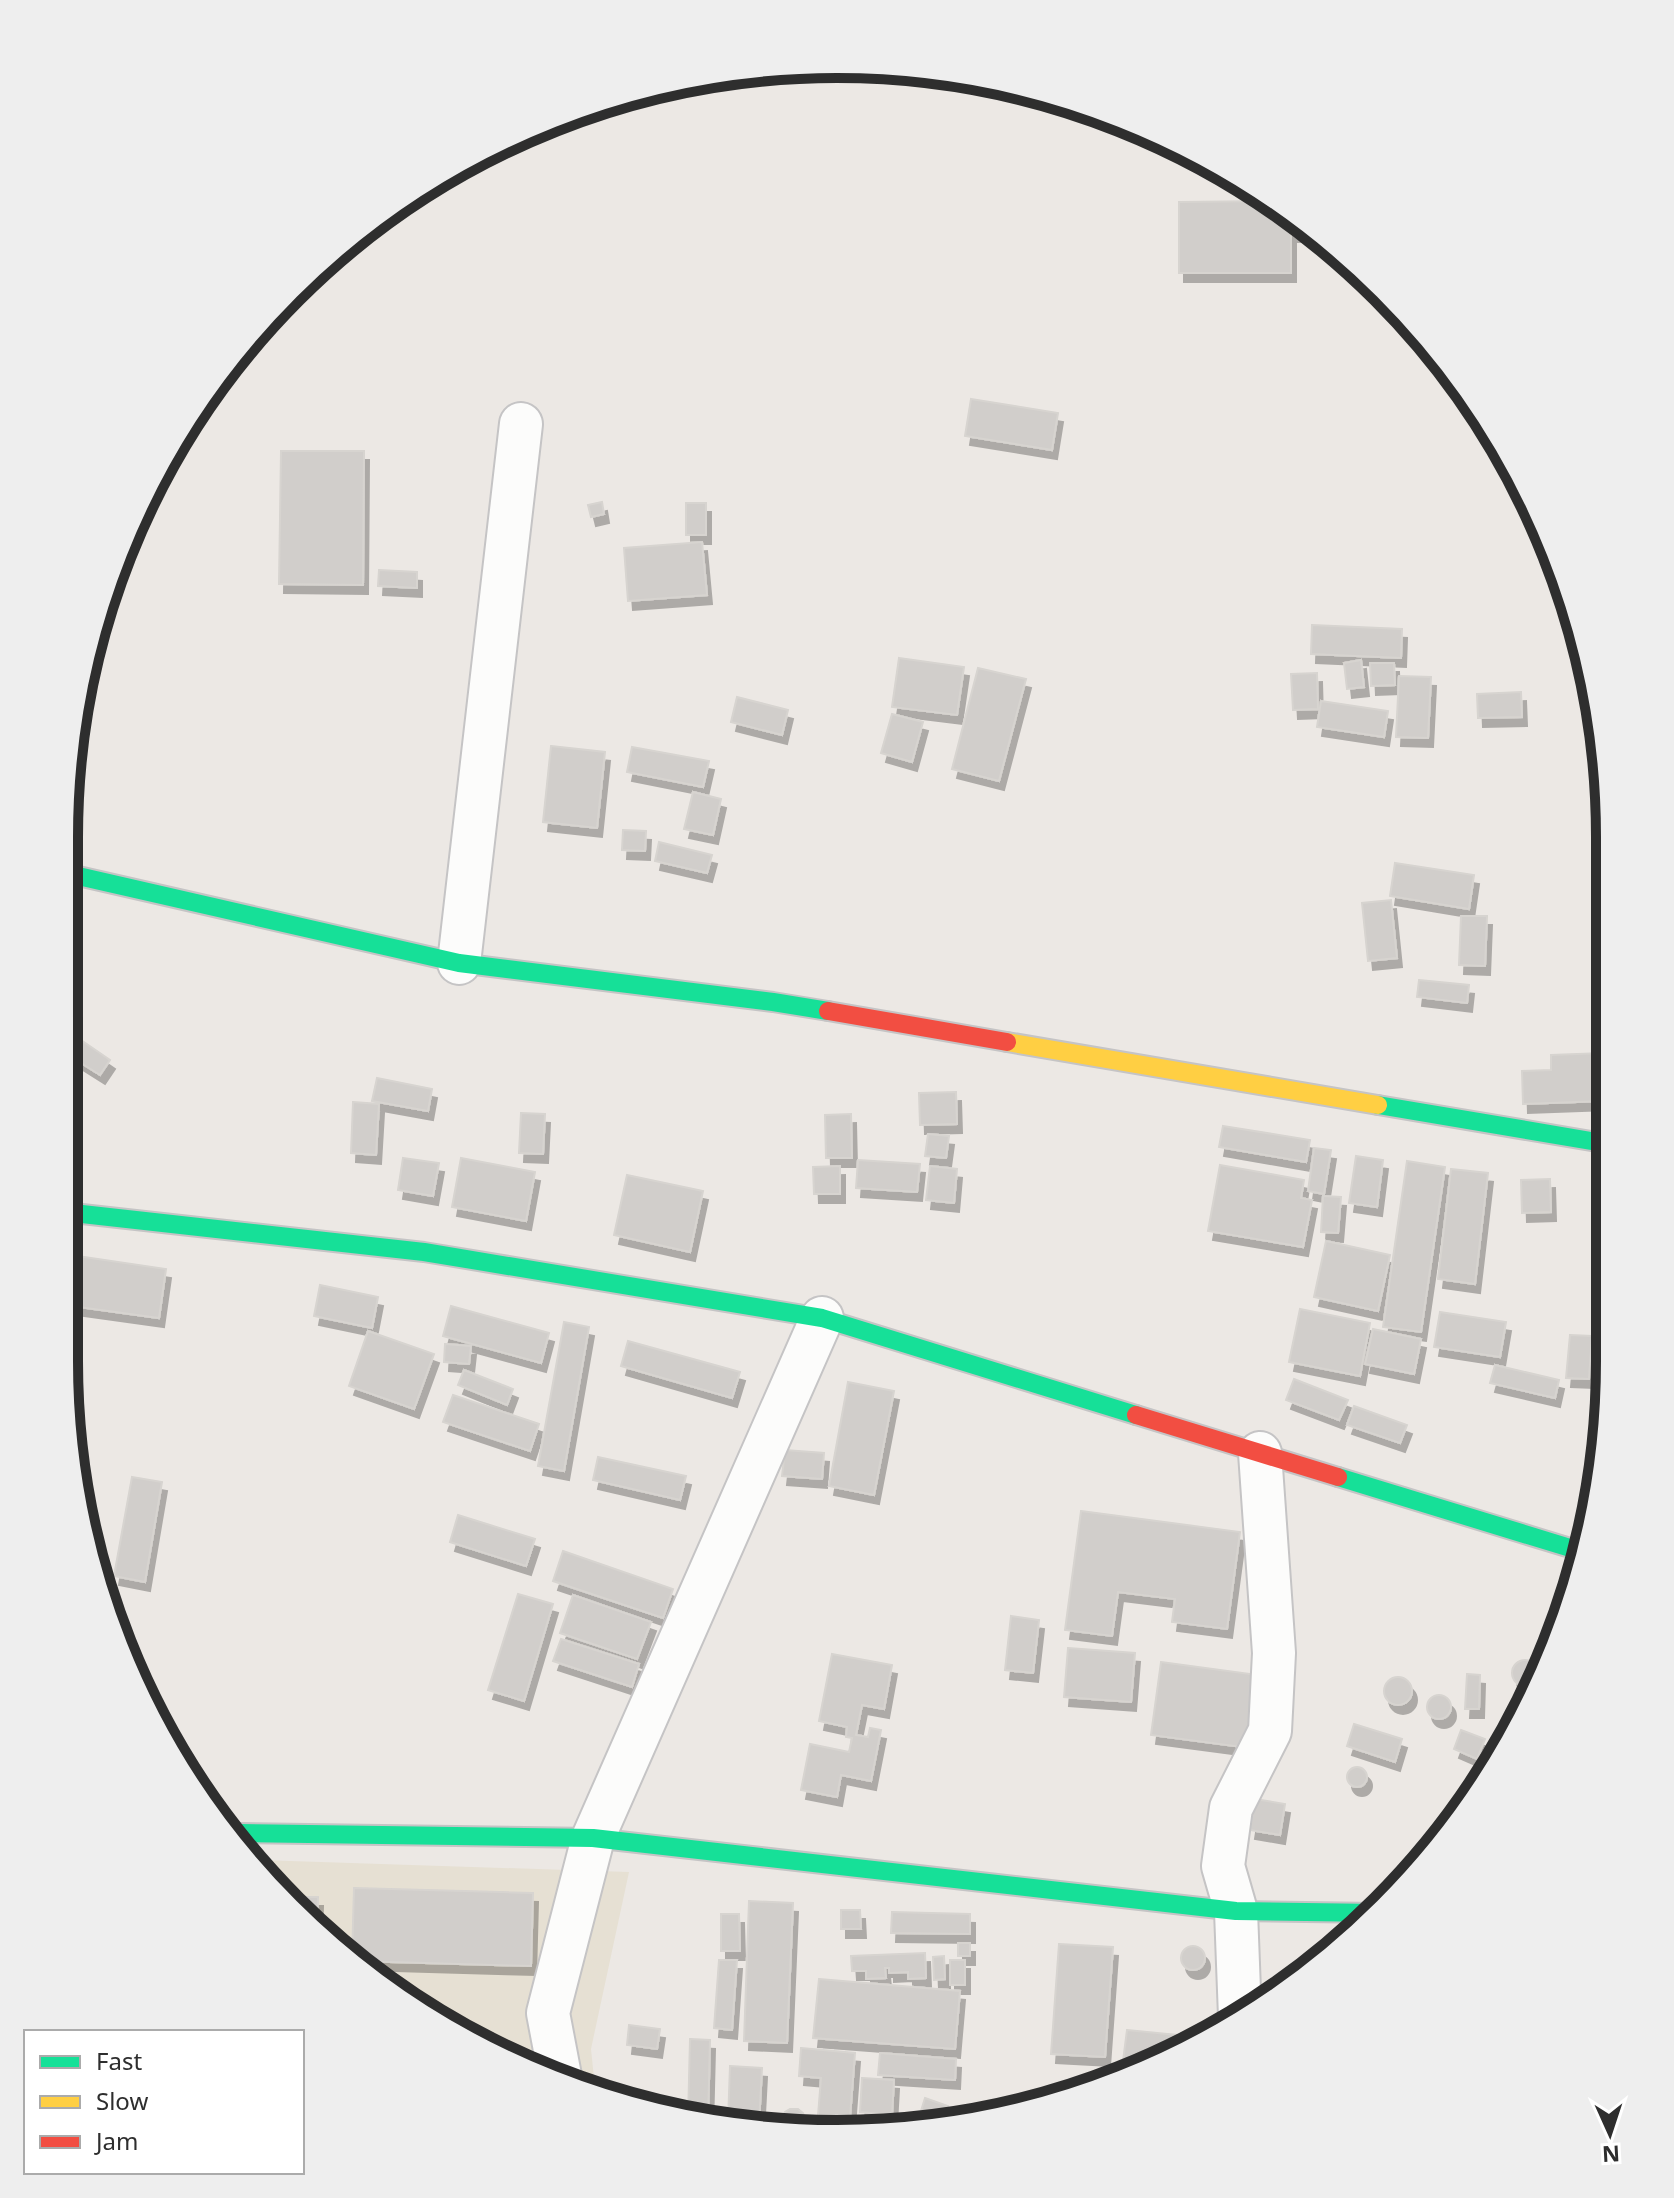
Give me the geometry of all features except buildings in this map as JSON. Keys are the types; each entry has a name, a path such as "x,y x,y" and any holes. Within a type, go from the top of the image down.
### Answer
{"street":[{"path":"459,963 521,424"},
{"path":"78,876 459,963 773,1002 1596,1142"},
{"path":"78,1214 424,1252 822,1318 1572,1549"},
{"path":"558,2066 548,2013 593,1838 822,1318"},
{"path":"1240,2004 1236,1911 1223,1866 1231,1808 1270,1731 1274,1653 1260,1453"},
{"path":"243,1833 593,1838 1236,1911 1358,1913"}],"shaded area":[{"path":"265,1860 629,1872 591,2049 594,2080 501,2042 457,2018 415,1992 337,1932"}],"traffic: fast":[{"path":"78,876 459,963 828,1011"},
{"path":"1378,1105 1596,1142"},
{"path":"78,1214 424,1252 822,1318 1136,1415"},
{"path":"1338,1477 1572,1549"},
{"path":"243,1833 593,1838 1236,1911 1358,1913"}],"traffic: slow":[{"path":"1007,1042 1378,1105"}],"traffic: jam":[{"path":"828,1011 1007,1042"},
{"path":"1136,1415 1338,1477"}]}
